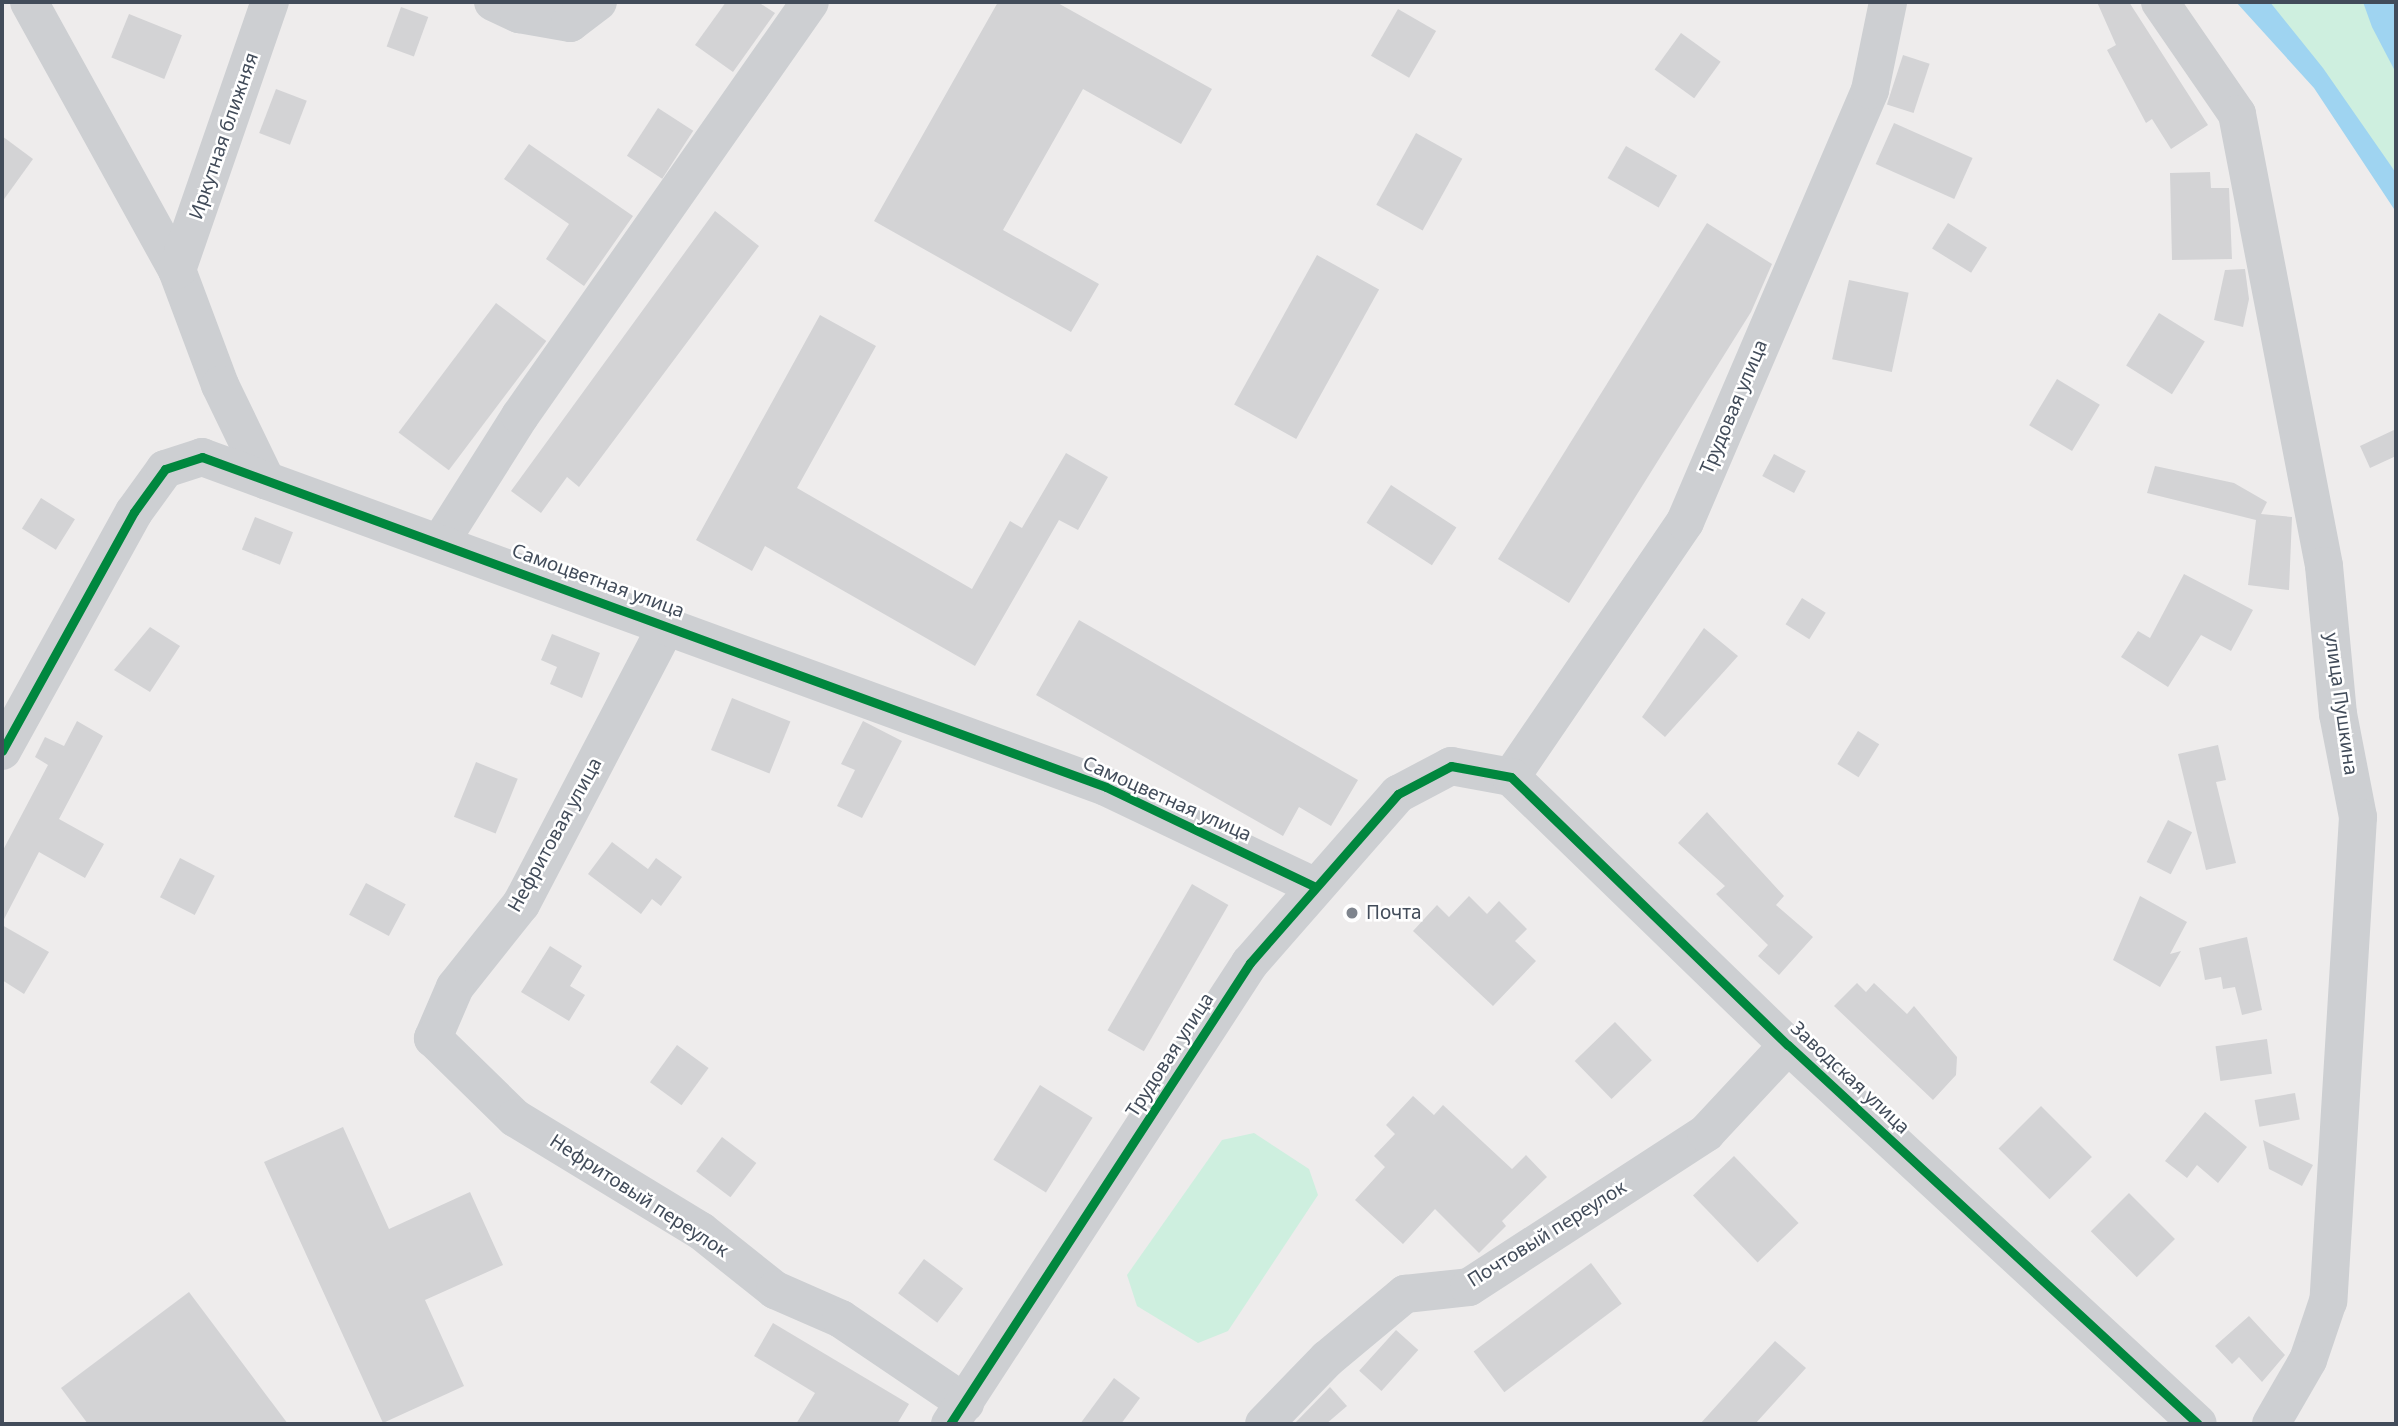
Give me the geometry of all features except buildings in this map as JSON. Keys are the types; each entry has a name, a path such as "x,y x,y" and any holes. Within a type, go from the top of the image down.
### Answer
{"street":[{"path":"29,2 177,270 220,385 266,481"},
{"name":"Иркутная ближняя","path":"177,270 270,2"},
{"path":"493,2 519,15 570,23 598,2"},
{"path":"441,541 810,2"},
{"name":"Трудовая улица","path":"958,1414 1250,963 1314,886 1398,794 1451,766 1493,771 1685,523 1870,90 1888,2"},
{"name":"улица Пушкина","path":"2160,2 2237,114 2244,141 2324,566 2338,714 2358,817 2328,1301 2308,1360 2271,1424"},
{"name":"Самоцветная улица","path":"2,751 134,512 165,469 202,457 441,541 1106,787 1314,886"},
{"name":"Нефритовая улица","path":"433,1038 455,988 521,905 667,625"},
{"name":"Заводская улица","path":"1493,771 2198,1424"},
{"name":"Нефритовый переулок","path":"433,1038 515,1118 701,1231 775,1290 841,1319 958,1414"},
{"name":"Почтовый переулок","path":"1264,1424 1327,1359 1405,1294 1469,1287 1706,1133 1788,1045"}],"green space":[{"path":"2270,2 2363,2 2396,73 2396,173"},
{"path":"1254,1133 1309,1169 1318,1195 1228,1331 1198,1343 1137,1306 1127,1275 1222,1140"}],"water":[{"path":"2236,2 2270,2 2323,68 2396,173 2396,212 2314,88"},
{"path":"2363,2 2396,2 2396,73 2372,27"}],"cycle path":[{"path":"2,751 134,512 165,469 202,457 1106,787 1314,886"},
{"path":"950,1424 1250,963 1398,794 1451,766 1511,777 1788,1045 2198,1424"}],"place":[{"name":"Почта","path":"1352,913"}]}
